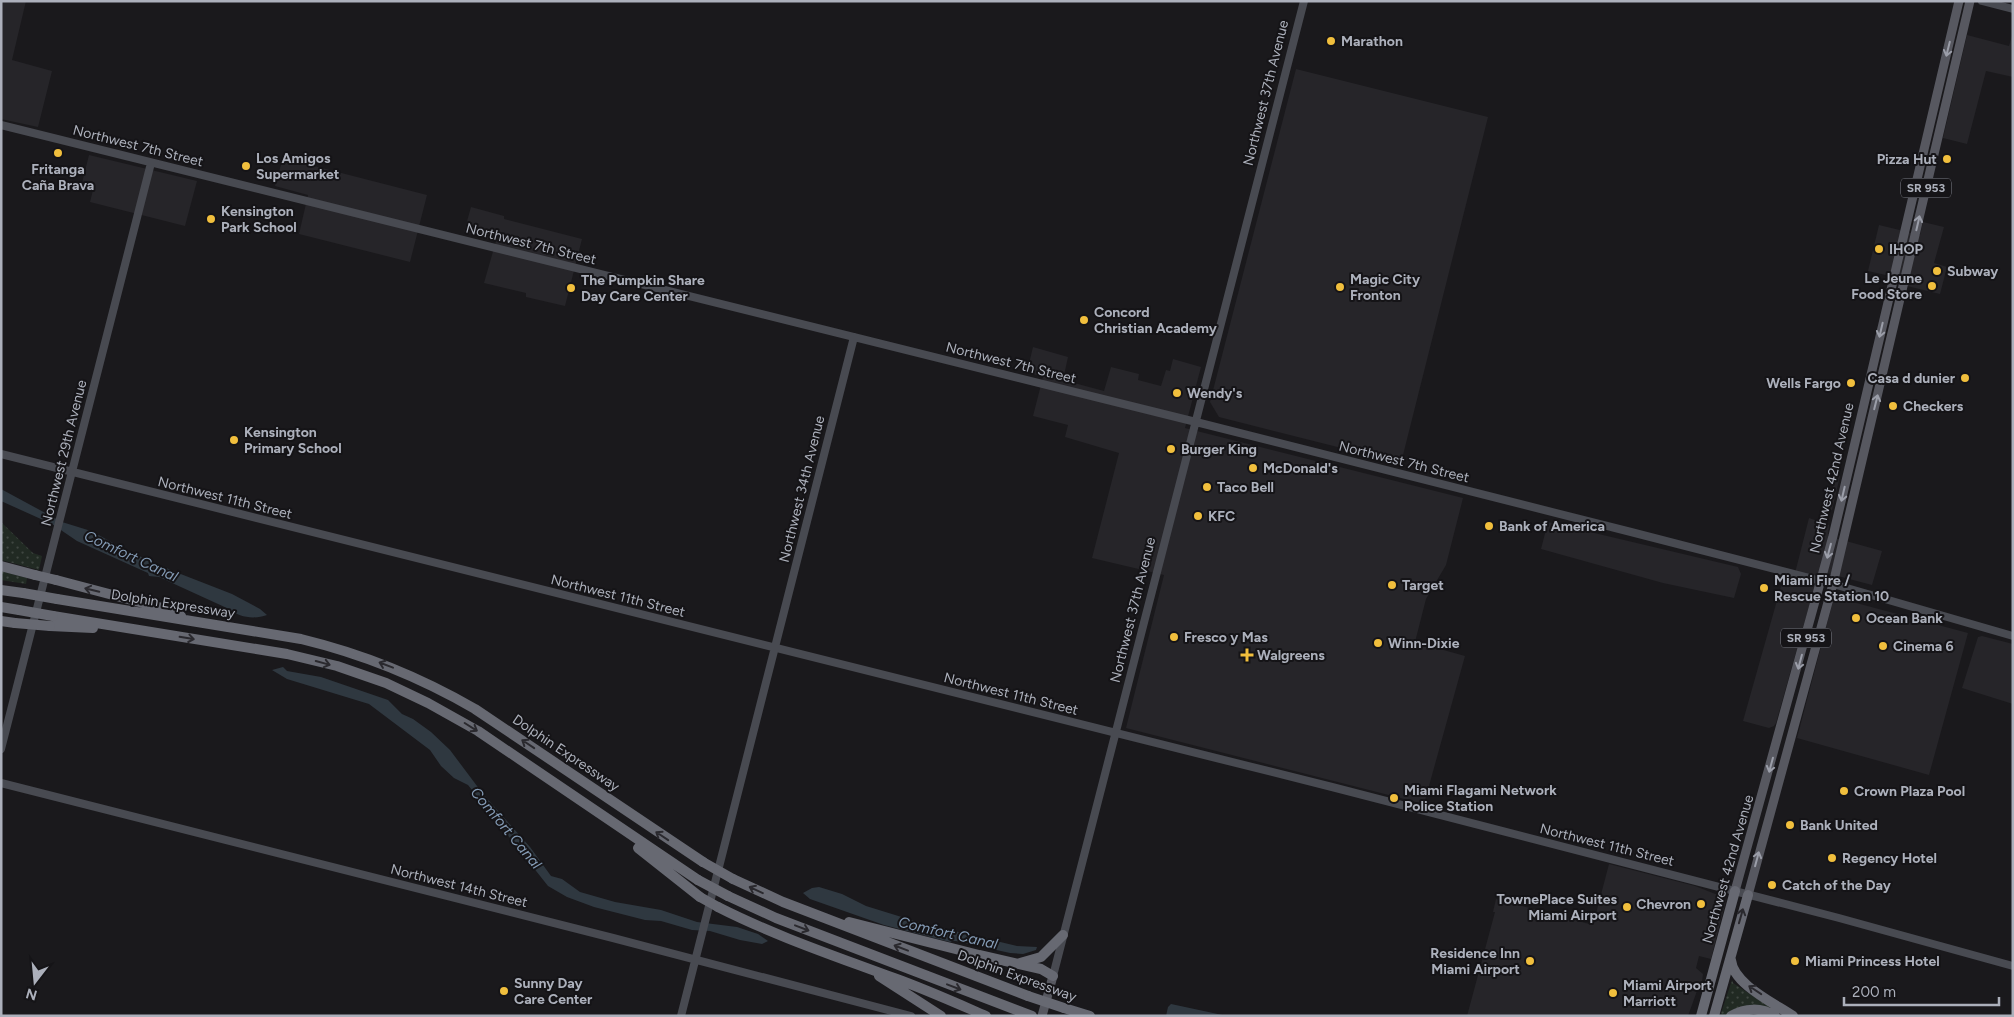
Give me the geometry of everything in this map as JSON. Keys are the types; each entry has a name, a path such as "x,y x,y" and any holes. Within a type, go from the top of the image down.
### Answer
{"highway":[{"path":"1,566 166,609 188,620"},
{"name":"Dolphin Expressway","path":"1,590 284,636 334,647 385,664 420,679 482,713 703,862 733,879 812,913 1028,996 1090,1016"},
{"path":"1,607 19,610 51,621"},
{"path":"1,621 51,621 139,630 302,657 386,683 416,696 462,721 698,880 728,896 783,921 1028,1014"},
{"path":"587,806 700,898 759,927 918,987 986,1016"},
{"name":"Northwest 42nd Avenue","path":"1701,1016 1735,891"},
{"name":"Northwest 42nd Avenue","path":"1714,1016 1748,895"},
{"path":"812,913 1046,970 1053,976"},
{"path":"1019,963 1041,957 1063,935"},
{"path":"1731,954 1732,968 1740,980 1793,1016"},
{"path":"870,970 941,1016"},
{"path":"1731,1016 1753,1009 1763,1010 1775,1016"}],"main road":[{"name":"Northwest 42nd Avenue","path":"1735,891 1822,581 1959,1"},
{"name":"Northwest 42nd Avenue","path":"1748,895 1833,584 1970,1"},
{"path":"1930,124 1932,135 1937,142"},
{"path":"1862,413 1863,428 1868,436"},
{"path":"1851,461 1855,469 1857,484"},
{"path":"1784,718 1786,732 1790,741"},
{"path":"1779,736 1784,743 1786,758"},
{"name":"Northwest 37th Avenue","path":"1042,1016 1053,976"}],"street":[{"name":"Northwest 37th Avenue","path":"1053,976 1304,1"},
{"path":"1982,1 2013,9"},
{"name":"Northwest 7th Street","path":"1,125 1196,422 1822,581 2013,636"},
{"name":"Northwest 29th Avenue","path":"1,749 151,163"},
{"name":"Northwest 34th Avenue","path":"695,959 854,337"},
{"name":"Northwest 11th Street","path":"1,454 1116,733 1735,891 2013,966"},
{"name":"Northwest 14th Street","path":"1,784 695,959 911,1016"},
{"path":"681,1016 695,959"}],"shaded area":[{"path":"1,1 26,1 12,60 52,71 38,127 1,119"},
{"path":"2013,32 2013,77 1986,71 1967,144 1943,138 1967,35 2009,46"},
{"path":"1296,69 1488,117 1401,463 1219,417 1210,402"},
{"path":"89,155 197,181 185,226 90,202 93,190 81,187"},
{"path":"283,158 427,195 410,262 299,234 308,195 275,186"},
{"path":"471,207 504,216 504,219 582,239 565,306 526,297 526,293 484,283 496,241 464,232"},
{"path":"1923,222 1944,227 1934,263 1947,267 1940,294 1907,286 1908,280 1868,271 1879,225 1920,235"},
{"path":"1033,347 1068,357 1063,380 1104,391 1111,367 1139,374 1138,380 1161,386 1166,370 1170,371 1173,359 1201,367 1185,428 1463,498 1446,565 1426,599 1415,642 1465,656 1424,804 1126,728 1164,575 1092,558 1119,453 1065,437 1068,425 1033,416 1043,377 1027,372"},
{"path":"1836,474 1840,476 1832,510 1820,509 1827,509"},
{"path":"1809,518 1829,525 1828,536 1882,551 1872,585 1819,571 1776,723 1769,728 1743,721 1783,579 1793,581"},
{"path":"1,522 33,553 42,556 39,570 1,560"},
{"path":"1548,522 1738,567 1741,574 1734,598 1663,583 1541,549"},
{"path":"1,571 27,578 26,584 1,580"},
{"path":"1834,597 1968,633 1929,775 1797,738"},
{"path":"1982,636 2013,644 2013,704 1962,688 1978,637"},
{"path":"1609,864 1695,886 1726,900 1711,959 1699,956 1696,968 1703,974 1702,982 1688,1016 1467,1016 1495,912 1493,912 1496,899 1593,925"},
{"path":"1732,980 1733,983 1776,1011 1745,1006 1739,1007 1740,1009 1727,1016 1720,1016"}],"water":[{"name":"Comfort Canal","path":"1,489 62,522 91,531 130,552 232,594 260,609 267,615 257,617 242,616 159,577 149,576 148,573 77,541 52,524 1,501"},
{"name":"Comfort Canal","path":"283,667 287,671 321,677 388,700 402,714 413,719 431,732 450,750 483,794 530,847 551,876 562,879 580,892 615,902 661,910 697,922 737,927 758,934 768,941 762,944 710,931 692,930 661,921 645,920 594,907 567,897 548,886 468,785 454,778 441,766 430,750 369,704 287,679 272,670"},
{"name":"Comfort Canal","path":"819,887 842,894 866,906 921,923 1017,946 1037,947 1036,950 1023,954 1010,953 956,941 950,942 884,925 810,899 803,893 812,888"},
{"path":"1171,1004 1227,1016 1166,1016 1168,1007"}],"place":[{"name":"Marathon","path":"1331,41"},
{"name":"Fritanga Caña Brava","path":"58,153"},
{"name":"Pizza Hut","path":"1947,159"},
{"name":"Los Amigos Supermarket","path":"246,166"},
{"name":"Kensington Park School","path":"211,219"},
{"name":"IHOP","path":"1879,249"},
{"name":"Subway","path":"1937,271"},
{"name":"Le Jeune Food Store","path":"1932,286"},
{"name":"Magic City Fronton","path":"1340,287"},
{"name":"The Pumpkin Share Day Care Center","path":"571,288"},
{"name":"Concord Christian Academy","path":"1084,320"},
{"name":"Casa d dunier","path":"1965,378"},
{"name":"Wells Fargo","path":"1851,383"},
{"name":"Wendy's","path":"1177,393"},
{"name":"Checkers","path":"1893,406"},
{"name":"Kensington Primary School","path":"234,440"},
{"name":"Burger King","path":"1171,449"},
{"name":"McDonald's","path":"1253,468"},
{"name":"Taco Bell","path":"1207,487"},
{"name":"KFC","path":"1198,516"},
{"name":"Bank of America","path":"1489,526"},
{"name":"Target","path":"1392,585"},
{"name":"Miami Fire / Rescue Station 10","path":"1764,588"},
{"name":"Ocean Bank","path":"1856,618"},
{"name":"Fresco y Mas","path":"1174,637"},
{"name":"Winn-Dixie","path":"1378,643"},
{"name":"Cinema 6","path":"1883,646"},
{"name":"Walgreens","path":"1247,655"},
{"name":"Crown Plaza Pool","path":"1844,791"},
{"name":"Miami Flagami Network Police Station","path":"1394,798"},
{"name":"Bank United","path":"1790,825"},
{"name":"Regency Hotel","path":"1832,858"},
{"name":"Catch of the Day","path":"1772,885"},
{"name":"Chevron","path":"1701,904"},
{"name":"TownePlace Suites Miami Airport","path":"1627,907"},
{"name":"Residence Inn Miami Airport","path":"1530,961"},
{"name":"Miami Princess Hotel","path":"1795,961"},
{"name":"Sunny Day Care Center","path":"504,991"},
{"name":"Miami Airport Marriott","path":"1613,993"}]}
